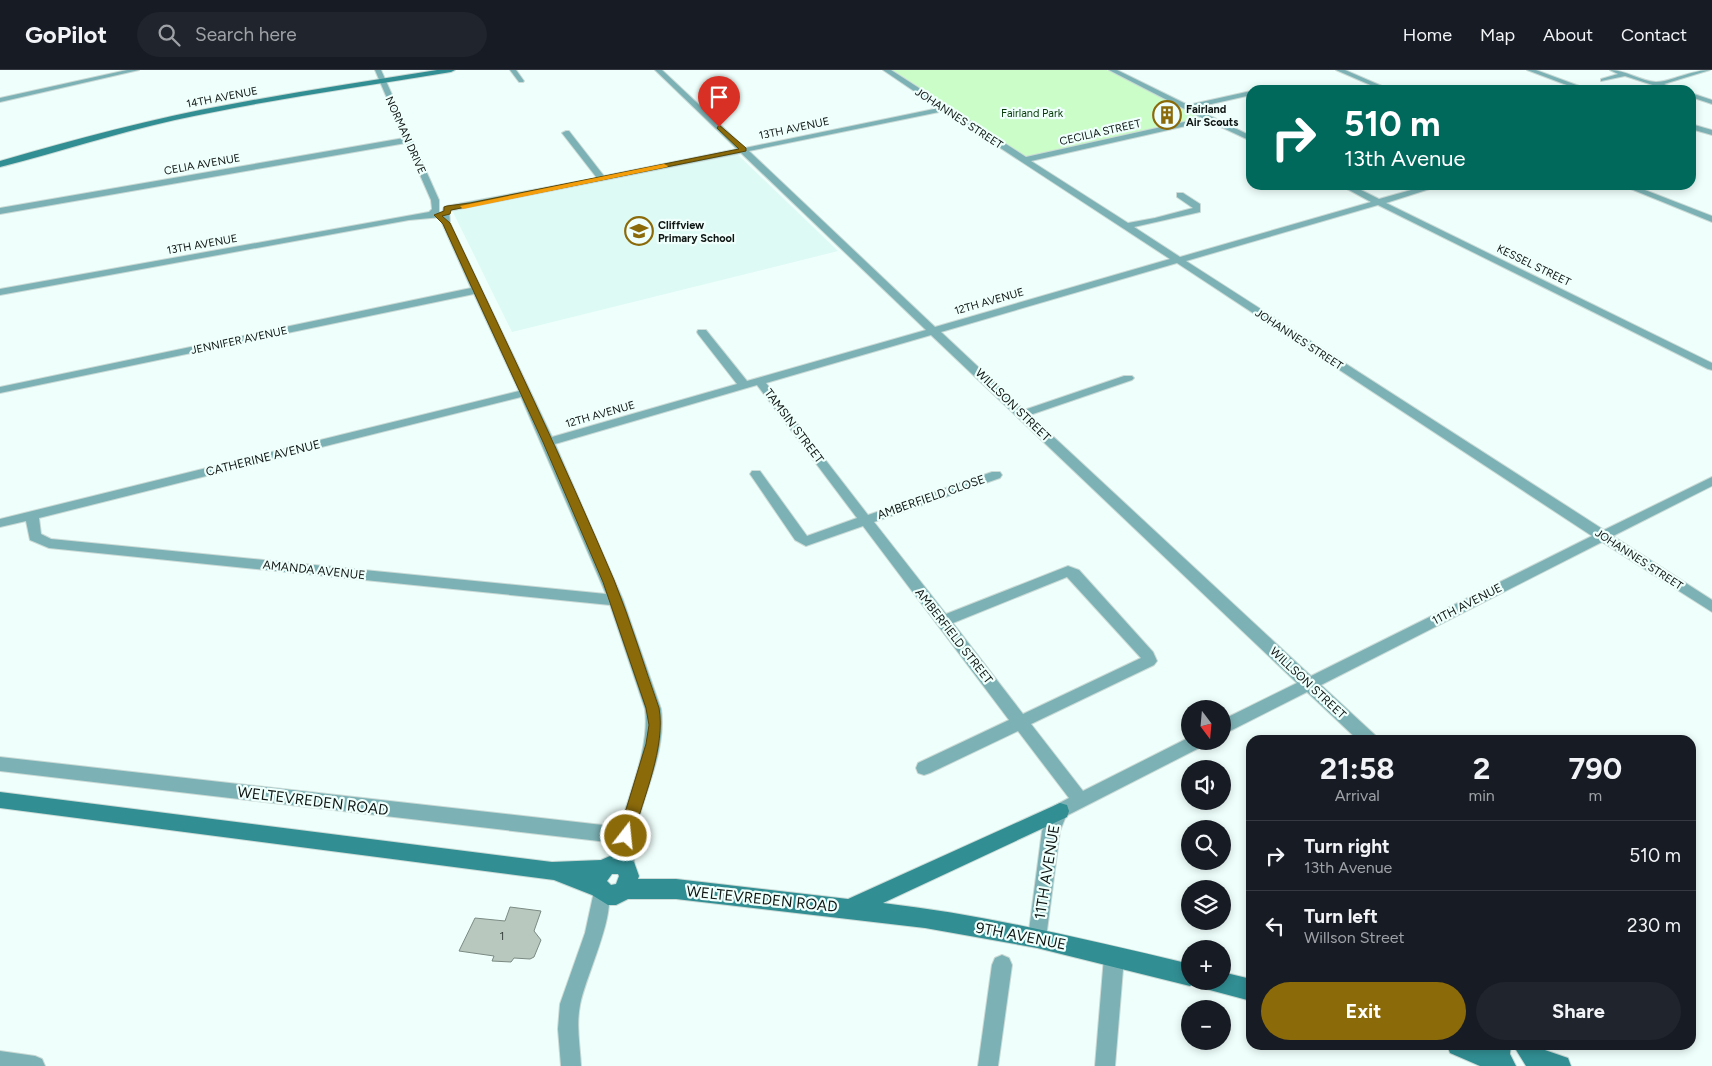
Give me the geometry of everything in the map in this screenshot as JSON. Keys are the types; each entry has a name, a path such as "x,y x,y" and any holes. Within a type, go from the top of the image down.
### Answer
{"street":[{"path":"0,100 136,70"},
{"name":"NORMAN DRIVE","path":"378,70 435,200 548,442 616,600 653,708 655,725 652,744 614,880"},
{"name":"14TH AVENUE","path":"0,164 166,120 264,100 451,70"},
{"path":"513,70 521,81"},
{"name":"WILLSON STREET","path":"658,70 1364,735"},
{"name":"JOHANNES STREET","path":"886,70 1712,607"},
{"path":"1339,70 1376,85"},
{"path":"1530,70 1573,85"},
{"path":"1613,70 1659,85 1704,71 1712,76"},
{"path":"1116,72 1128,72"},
{"path":"1116,72 1246,136"},
{"path":"1603,80 1625,74"},
{"path":"1696,98 1712,92"},
{"path":"1187,107 1246,95"},
{"path":"1696,98 1712,102"},
{"name":"13TH AVENUE","path":"0,292 409,217 441,213 945,109"},
{"name":"CECILIA STREET","path":"1025,160 1210,118"},
{"path":"1696,128 1712,133"},
{"path":"566,133 602,179"},
{"name":"CELIA AVENUE","path":"0,211 408,140"},
{"name":"KESSEL STREET","path":"1355,190 1712,367"},
{"name":"12TH AVENUE","path":"548,442 1421,190"},
{"path":"1637,190 1712,219"},
{"path":"1126,226 1156,221 1197,210 1197,206 1180,195"},
{"name":"JENNIFER AVENUE","path":"0,390 477,290"},
{"path":"702,332 744,385"},
{"path":"1022,414 1128,378"},
{"name":"TAMSIN STREET","path":"759,381 828,472"},
{"name":"CATHERINE AVENUE","path":"0,523 525,393"},
{"name":"AMBERFIELD STREET","path":"828,472 1080,800"},
{"name":"AMBERFIELD CLOSE","path":"756,474 804,540 810,540 996,475"},
{"name":"11TH AVENUE","path":"1231,724 1712,481"},
{"name":"AMANDA AVENUE","path":"32,515 35,537 48,544 616,600"},
{"path":"924,768 1019,720 1146,663 1149,658 1074,574 1068,571 942,621"},
{"name":"11TH AVENUE","path":"1037,938 1051,831 1060,811 1181,749"},
{"name":"WELTEVREDEN ROAD","path":"0,764 625,839"},
{"name":"WELTEVREDEN ROAD","path":"0,800 552,871 676,889 849,909"},
{"path":"849,909 1060,811"},
{"path":"571,1066 568,1029 570,1004 614,880"},
{"name":"9TH AVENUE","path":"849,909 925,918 1037,938 1181,973"},
{"path":"1105,1066 1114,957"},
{"path":"988,1066 1002,965"},
{"path":"1231,985 1246,989"},
{"path":"1474,1050 1503,1059"},
{"path":"1529,1052 1560,1066"},
{"path":"0,1061 35,1066"}],"shaded area":[{"name":"Cliffview Primary School","path":"737,154 838,251 512,332 452,210"}],"green space":[{"name":"Fairland Park","path":"886,70 1107,70 1205,119 1022,159"}],"building":[{"path":"510,907 541,911 534,931 541,940 534,957 530,959 514,958 511,962 492,961 494,956 459,951 475,918 505,921"}],"slow traffic":[{"path":"463,206 664,166"}],"place":[{"name":"Fairland Air Scouts","path":"1167,115"},
{"name":"Cliffview Primary School","path":"639,231"}],"route":[{"path":"626,836 655,733 653,708 609,582 548,442 446,223 437,215 448,212 447,209 470,206 744,150 719,127"}]}
